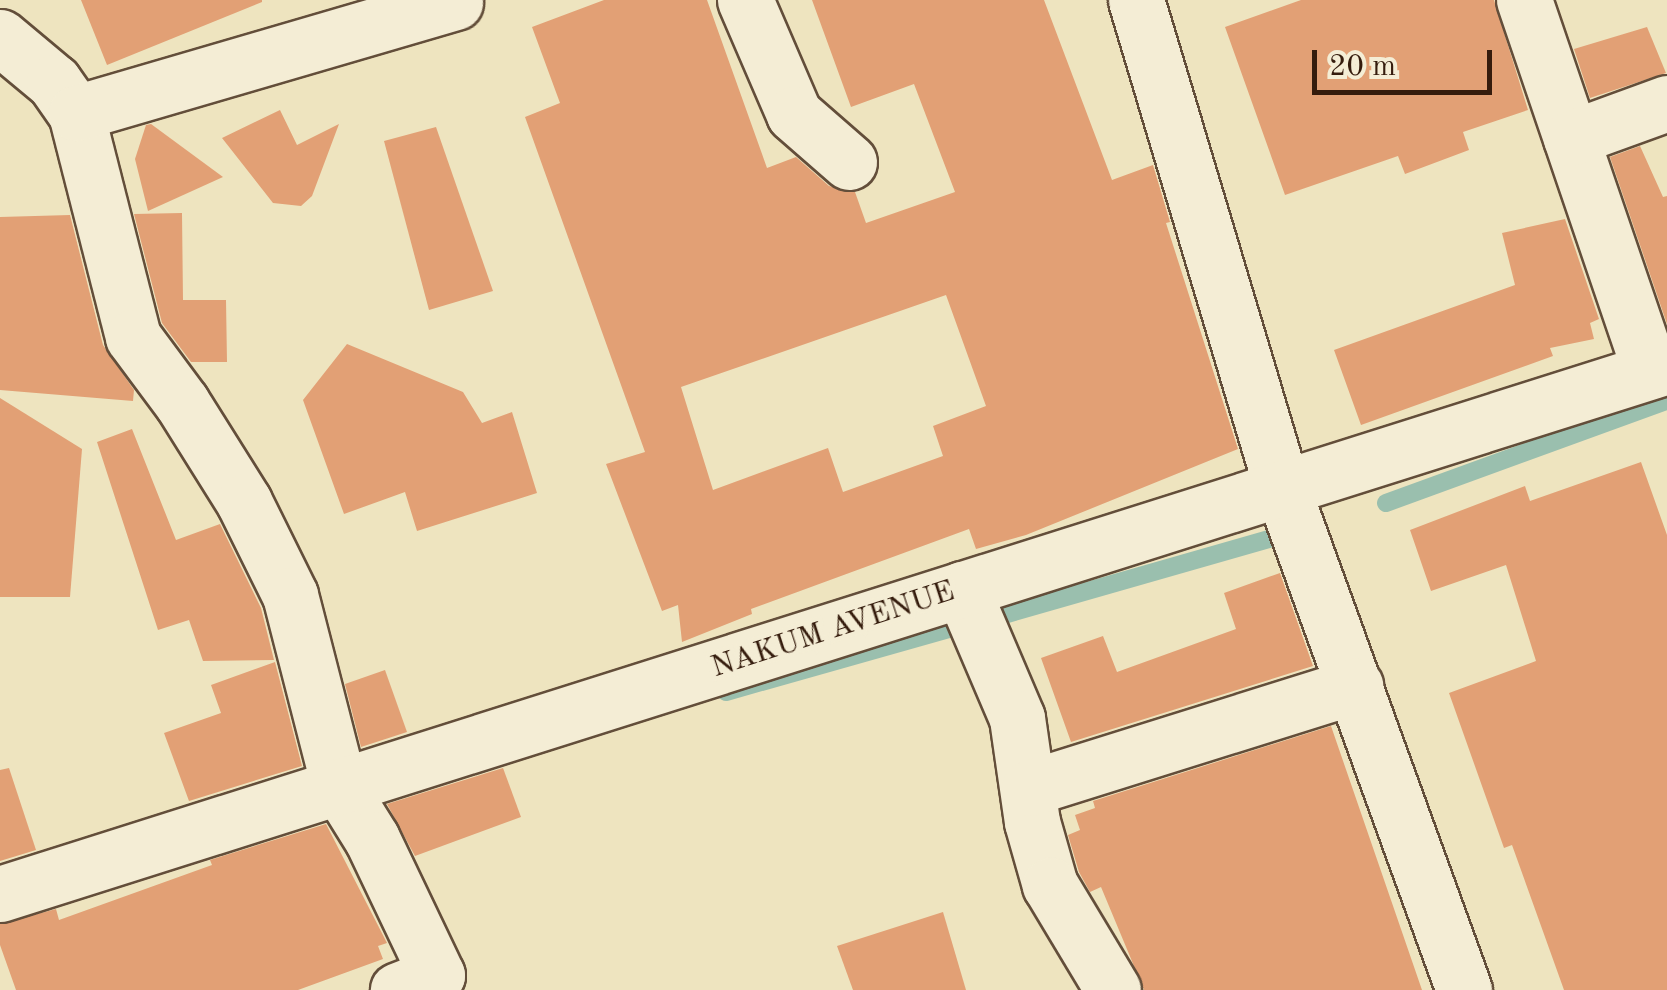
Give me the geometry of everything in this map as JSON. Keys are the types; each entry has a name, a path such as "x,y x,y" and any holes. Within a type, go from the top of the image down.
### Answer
{"street":[{"path":"746,0 794,114 849,162"},
{"path":"1136,0 1282,488 1464,990"},
{"path":"1524,0 1571,138 1658,368"},
{"path":"76,114 456,2"},
{"path":"0,37 54,82 76,114 133,337 182,403 244,502 290,594 339,786 379,852 426,985"},
{"path":"1571,138 1667,103"},
{"name":"NAKUM AVENUE","path":"0,894 1658,368"},
{"path":"962,589 1017,718 1032,822 1050,884 1113,990"},
{"path":"1029,788 1355,686"}],"building":[{"path":"81,0 262,0 262,2 107,65"},
{"path":"604,0 707,0 767,168 796,157 829,186 855,192 866,223 955,192 914,84 851,107 812,0 1044,0 1112,180 1153,165 1170,222 1166,223 1238,449 1026,535 976,549 969,529 751,609 752,614 682,642 678,605 662,611 606,464 645,452 525,117 560,103 532,27","holes":["946,295 986,406 933,426 943,456 843,492 828,448 713,490 681,387"]},
{"path":"1301,0 1494,0 1528,110 1463,132 1469,150 1405,174 1398,156 1285,195 1225,27"},
{"path":"1647,27 1666,73 1590,98 1574,49"},
{"path":"280,110 297,145 339,124 312,196 301,206 273,203 222,138"},
{"path":"151,124 223,177 148,211 135,159 146,125"},
{"path":"436,127 493,291 429,310 384,141"},
{"path":"1640,146 1663,197 1667,196 1667,324 1610,157"},
{"path":"182,213 183,300 226,300 227,362 191,362 162,323 134,214"},
{"path":"70,215 103,345 134,390 133,401 0,390 0,217"},
{"path":"1565,219 1599,319 1590,323 1594,339 1550,348 1553,356 1361,425 1334,350 1515,285 1502,233"},
{"path":"347,344 463,392 482,423 512,412 537,493 417,531 405,492 344,514 303,400"},
{"path":"0,398 82,449 70,597 0,597"},
{"path":"132,429 176,540 220,524 261,608 274,660 203,661 189,620 158,630 97,442"},
{"path":"1641,462 1667,535 1667,990 1564,990 1512,845 1504,848 1449,693 1536,661 1506,565 1431,591 1410,530 1525,486 1530,501"},
{"path":"1280,573 1313,666 1071,742 1041,658 1103,636 1117,672 1236,629 1224,593"},
{"path":"275,662 302,766 189,801 164,733 221,713 211,685"},
{"path":"385,670 407,732 361,747 345,684"},
{"path":"1331,726 1422,990 1144,990 1101,887 1090,892 1079,872 1068,835 1080,830 1075,815 1095,808 1093,801"},
{"path":"9,768 36,850 0,861 0,770"},
{"path":"503,768 521,817 415,856 387,804"},
{"path":"326,824 387,943 378,946 383,959 298,990 16,990 0,945 0,924 56,909 59,920 212,865 210,860"},
{"path":"943,912 966,990 853,990 837,946"}],"waterway":[{"path":"1386,503 1667,401"},
{"path":"1007,614 1283,535"},
{"path":"726,692 952,628"}]}
